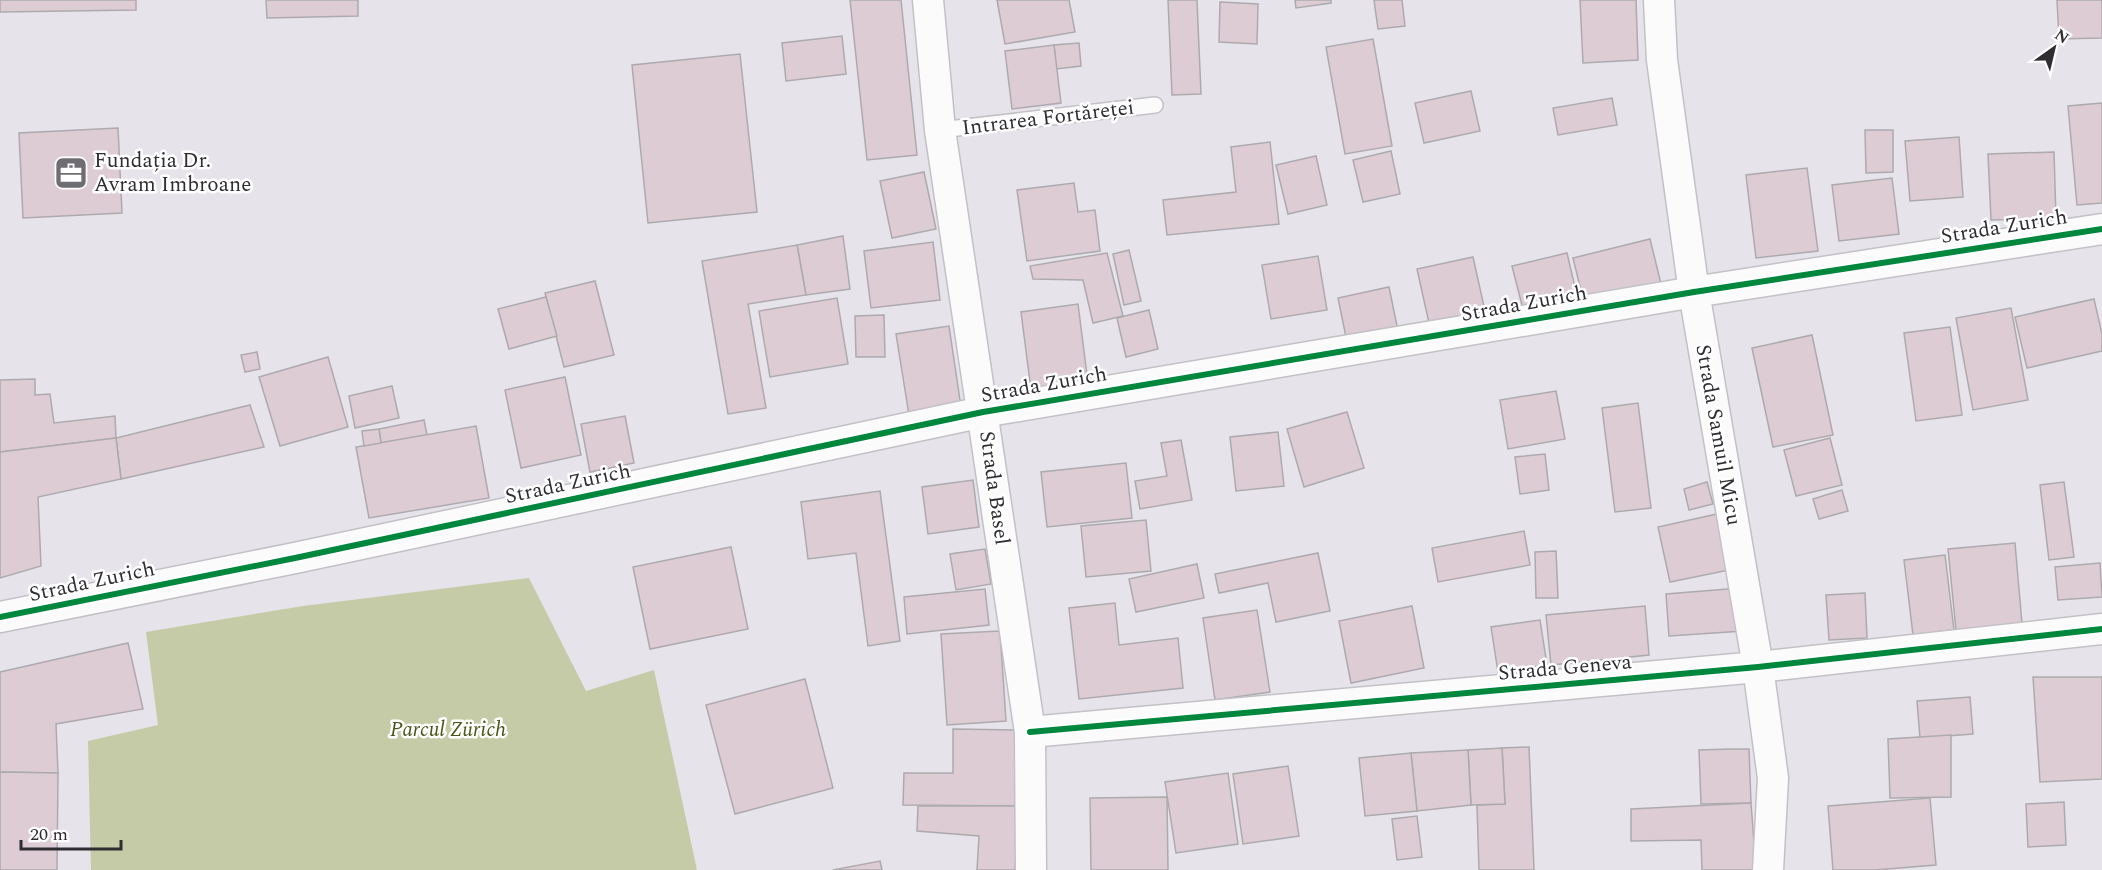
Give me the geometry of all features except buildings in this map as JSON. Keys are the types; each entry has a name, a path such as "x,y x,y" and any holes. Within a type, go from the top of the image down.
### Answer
{"street":[{"name":"Strada Basel","path":"928,0 940,130 1030,732 1031,870"},
{"name":"Strada Samuil Micu","path":"1659,0 1662,60 1694,292 1758,667 1773,778 1768,870"},
{"name":"Strada Zurich","path":"0,617 307,556 983,412 1694,292 2102,229"},
{"name":"Strada Geneva","path":"1030,732 1758,667 2102,629"}],"lane":[{"name":"Intrarea Fortăreței","path":"940,130 1155,105"}],"green space":[{"name":"Parcul Zürich","path":"529,578 586,691 654,670 697,870 91,870 88,741 158,725 146,632 303,606"}],"cycle path":[{"path":"0,617 295,558 983,412 1694,292 2102,229"},
{"path":"1030,732 1758,667 2102,629"}],"place":[{"name":"Fundația Dr. Avram Imbroane","path":"71,173"}]}
